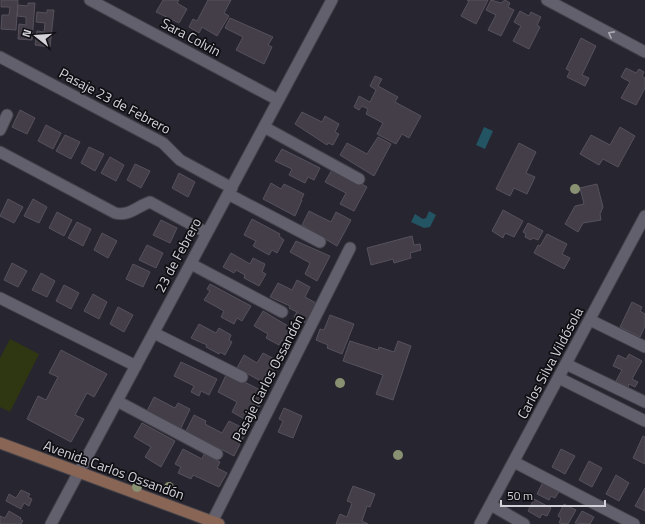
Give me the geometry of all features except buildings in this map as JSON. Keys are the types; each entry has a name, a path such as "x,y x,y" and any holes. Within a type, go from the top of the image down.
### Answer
{"main road":[{"name":"Avenida Carlos Ossandón","path":"0,443 215,523"}],"street":[{"name":"Sara Colvin","path":"90,0 278,100"},
{"name":"23 de Febrero","path":"52,524 332,0"},
{"path":"547,0 645,52"},
{"name":"Pasaje 23 de Febrero","path":"0,57 164,143 180,160 230,191 320,242"},
{"path":"0,130 7,115"},
{"path":"264,128 359,179"},
{"path":"0,152 115,213 130,213 138,206 150,202 208,232"},
{"name":"Carlos Silva Vildósola","path":"480,524 645,216"},
{"name":"Pasaje Carlos Ossandón","path":"215,523 350,248"},
{"path":"191,264 282,312"},
{"path":"0,298 136,366"},
{"path":"590,320 645,347"},
{"path":"154,333 242,378"},
{"path":"566,364 645,402"},
{"path":"559,378 645,421"},
{"path":"117,401 217,454"},
{"path":"514,462 634,524"},
{"path":"491,505 524,524"}],"green space":[{"path":"10,339 39,354 10,412 0,407 0,358"}],"water":[{"path":"484,127 493,131 485,149 476,145"},
{"path":"429,211 436,215 430,227 424,228 411,222 415,214 423,219 426,218"}]}
